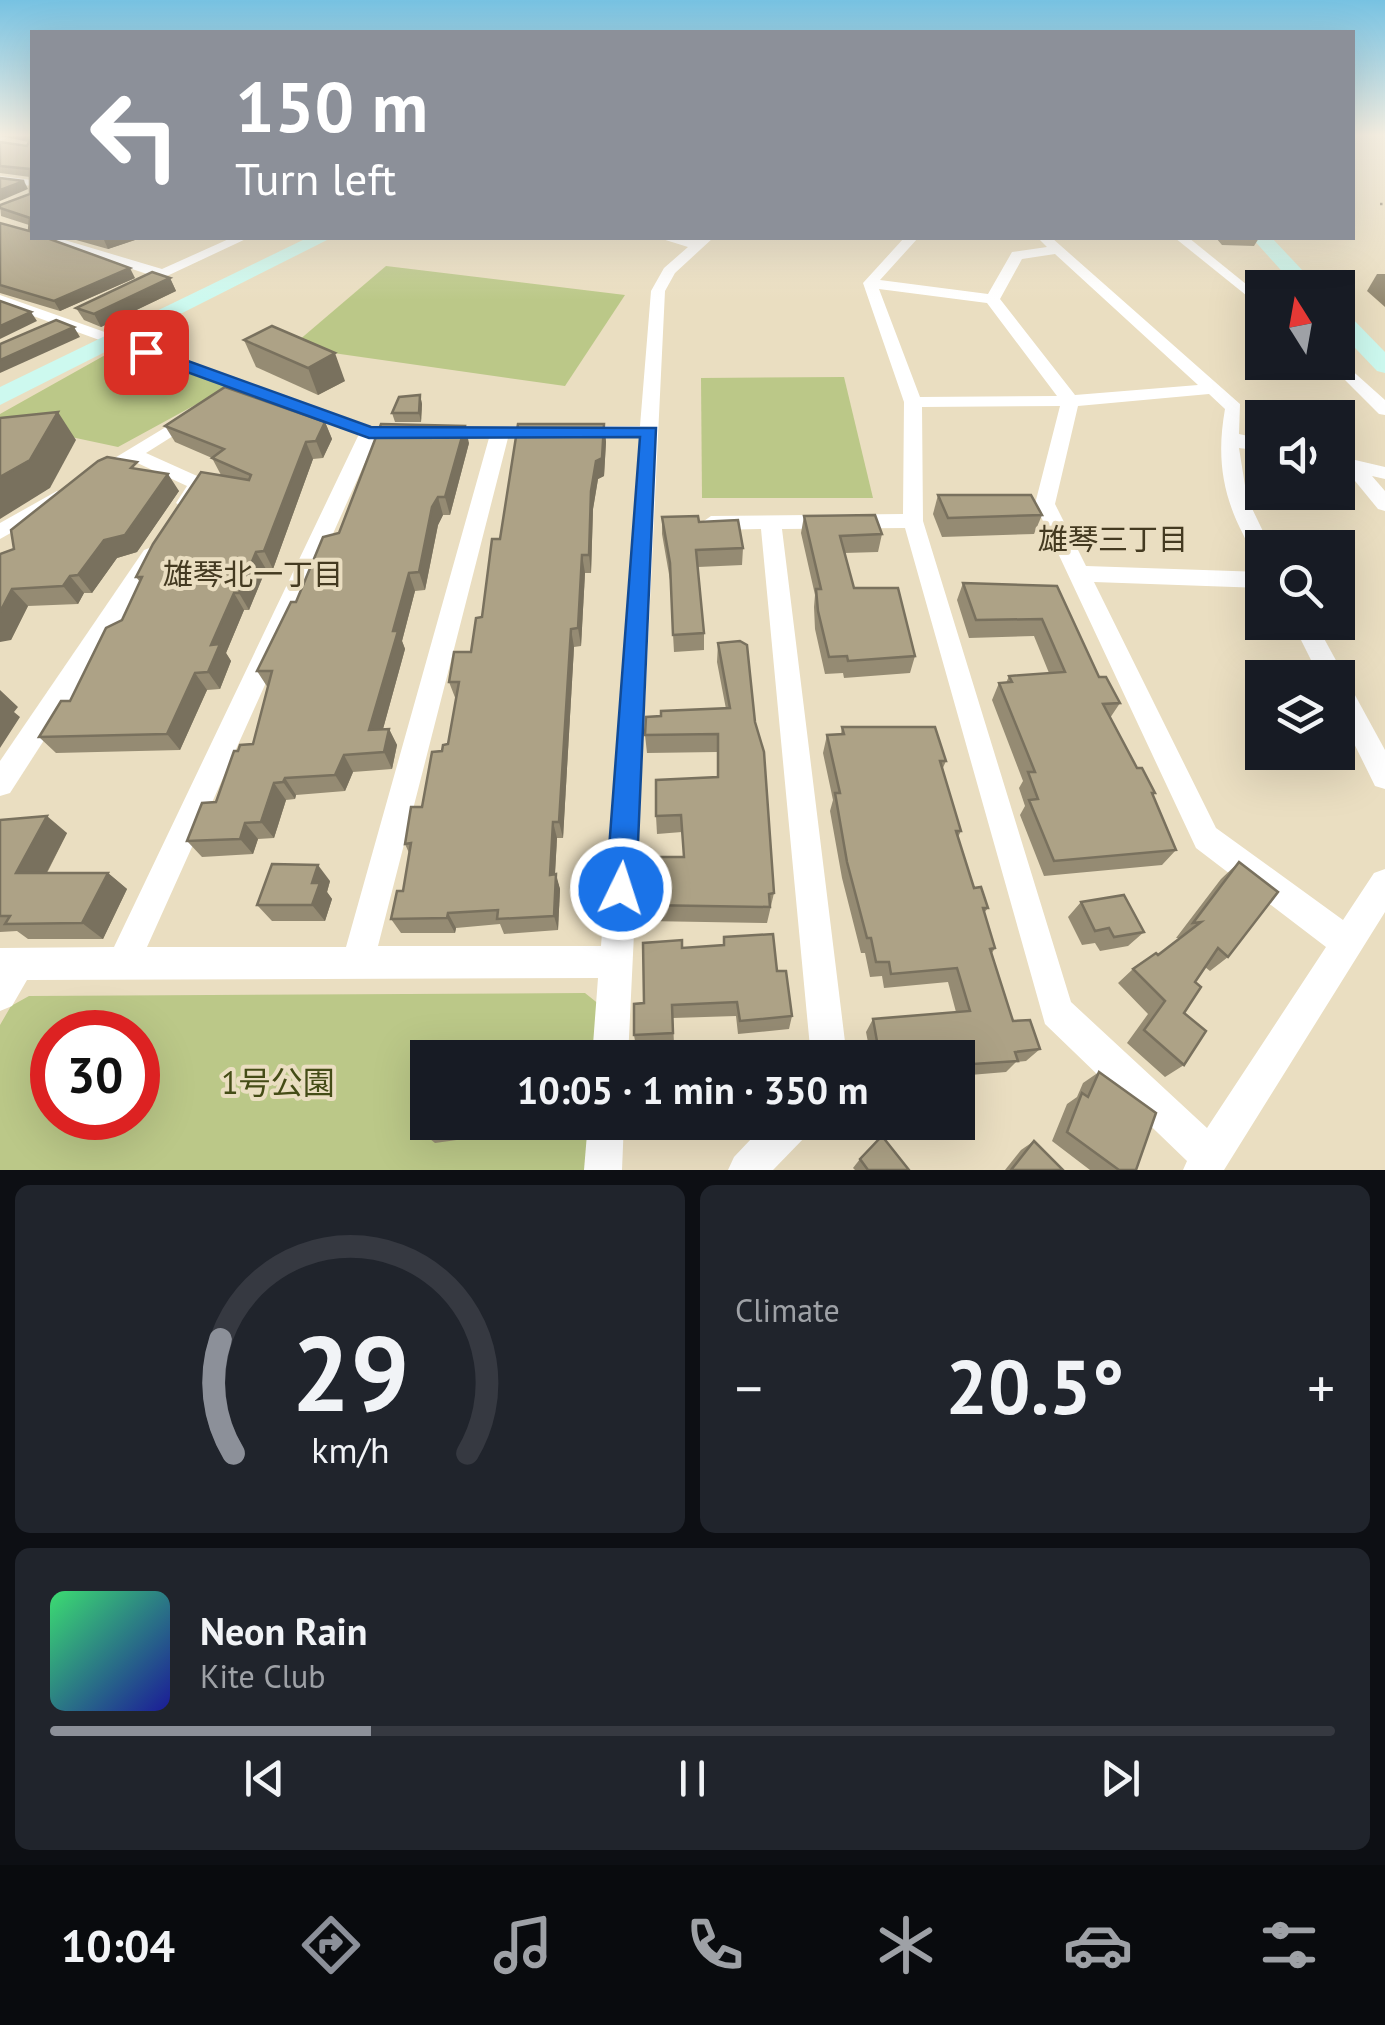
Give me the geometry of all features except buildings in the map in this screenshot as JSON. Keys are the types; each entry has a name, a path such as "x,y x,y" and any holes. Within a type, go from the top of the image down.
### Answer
{"street":[{"path":"52,240 162,274"},
{"path":"112,298 238,240"},
{"path":"0,396 317,240"},
{"path":"870,283 909,240"},
{"path":"1183,240 1245,290"},
{"path":"1264,240 1292,270"},
{"path":"611,1040 662,523 649,432 658,291 669,271 702,241"},
{"path":"992,299 1016,255 1052,244 1234,408 1228,437 1230,486 1252,530"},
{"path":"870,283 992,299 1070,402"},
{"path":"870,283 913,402 920,509 1057,1012 1206,1163 1385,884"},
{"path":"0,299 114,340 226,396 369,432 649,432"},
{"path":"1355,335 1385,366"},
{"path":"1354,380 1385,410"},
{"path":"913,402 1070,402 1211,389"},
{"path":"0,532 226,396"},
{"path":"1070,402 1035,504 1079,574 1206,838 1349,944"},
{"path":"124,962 369,432"},
{"path":"357,964 500,432"},
{"path":"1228,437 1245,441"},
{"path":"0,784 199,484 132,454"},
{"path":"1355,466 1385,473"},
{"path":"1355,473 1385,504"},
{"path":"662,523 772,523 920,509"},
{"path":"772,523 828,1040"},
{"path":"1079,574 1245,579"},
{"path":"1355,719 1385,776"},
{"path":"0,994 9,964 616,962"},
{"path":"603,1170 605,1140"},
{"path":"746,1170 776,1140"}],"green space":[{"path":"386,266 625,295 565,386 291,347"},
{"path":"116,349 228,387 118,447 43,431 0,428 0,414"},
{"path":"844,377 873,498 702,498 701,378"},
{"name":"1号公園","path":"585,993 600,1005 597,1040 410,1040 410,1140 590,1140 587,1170 0,1170 0,1025 11,1006 29,996"}],"district":[{"name":"雄琴三丁目","path":"1113,540"},
{"name":"雄琴北一丁目","path":"253,575"}],"route":[{"path":"146,352 369,432 649,432 621,889"}]}
